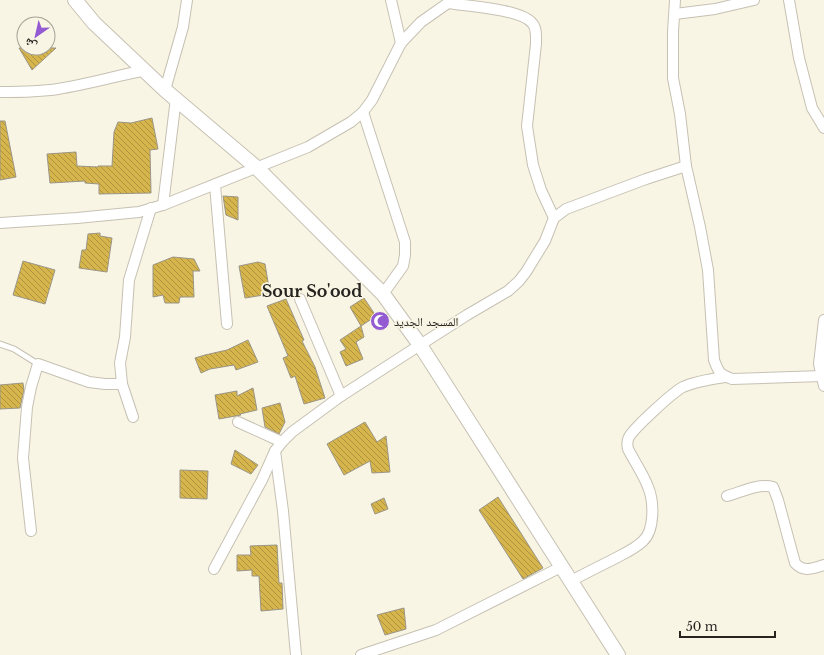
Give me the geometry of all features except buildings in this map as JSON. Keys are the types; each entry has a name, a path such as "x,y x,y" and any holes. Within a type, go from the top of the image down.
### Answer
{"street":[{"path":"75,0 94,23 170,94 257,168 383,294 420,345 618,655"},
{"path":"164,205 170,94 187,0"},
{"path":"391,0 401,43"},
{"path":"675,0 673,78 680,114 686,166 700,226 708,270 714,360 718,371 732,379 822,376"},
{"path":"675,14 715,9 754,0"},
{"path":"789,0 799,58 812,108 824,128"},
{"path":"0,223 139,212 164,205 308,147 351,122 363,112 372,100 401,43 421,22 449,2 506,11 525,17 532,23 536,30 536,44 527,126 533,165 541,190 554,218"},
{"path":"0,92 32,92 58,89 146,70"},
{"path":"363,112 405,242 405,255 402,266 383,294"},
{"path":"214,569 262,480 275,451 292,432 341,396 467,315 508,291 526,272 545,241 554,218 566,209 646,179 686,166"},
{"path":"215,184 227,324"},
{"path":"133,417 122,384 120,362 125,337 130,280 151,208"},
{"path":"300,299 341,396"},
{"path":"824,320 819,364 824,386"},
{"path":"31,531 23,458 27,407 38,364 89,382 122,384"},
{"path":"571,581 628,552 644,540 648,534 653,514 652,501 649,488 628,449 627,443 629,437 654,411 682,388 694,383 725,376"},
{"path":"238,422 282,442"},
{"path":"275,451 283,511 296,655"},
{"path":"727,496 761,486 773,487 795,563 802,569 824,566"},
{"path":"361,655 436,630 561,567"}],"lane":[{"path":"0,344 14,349 38,364"}],"place":[{"name":"المسجد الجديد","path":"380,321"}],"district":[{"name":"Sour So'ood","path":"312,291"}]}
